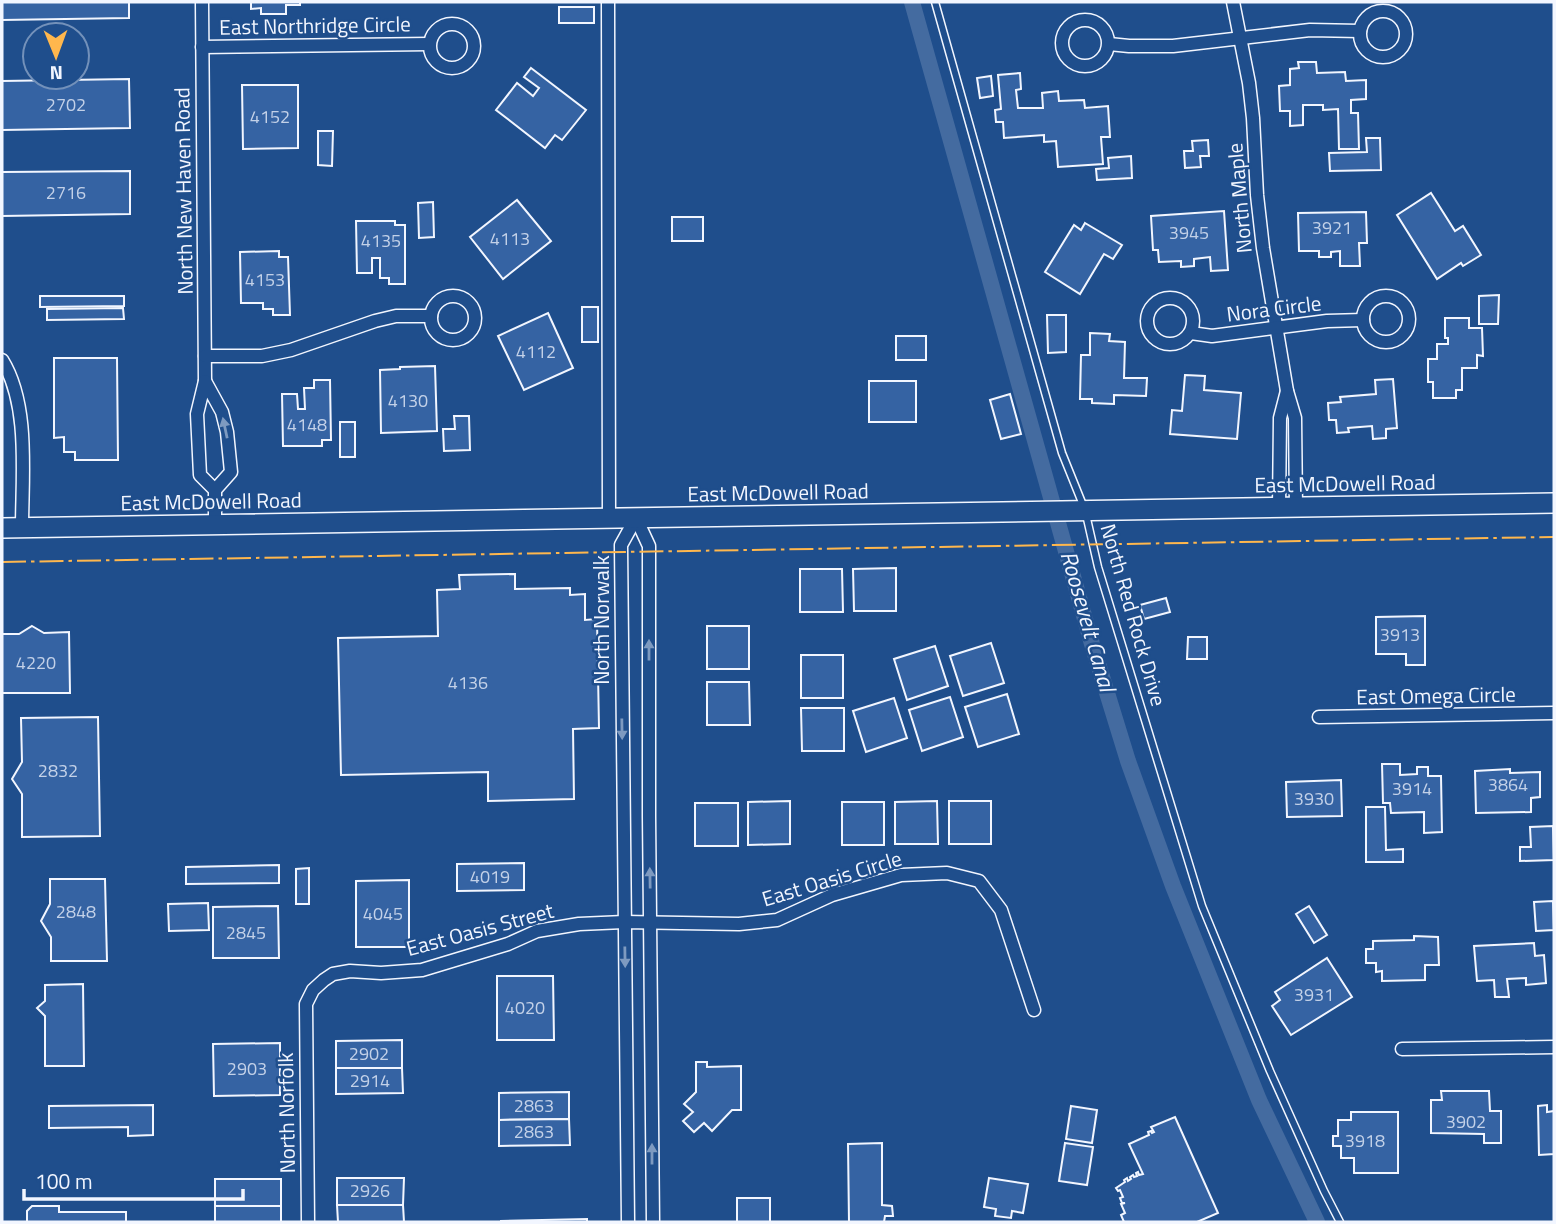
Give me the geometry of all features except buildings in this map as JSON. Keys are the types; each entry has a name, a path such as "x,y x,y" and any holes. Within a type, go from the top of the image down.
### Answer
{"main road":[{"name":"East McDowell Road","path":"2,528 1554,503"}],"street":[{"name":"North New Haven Road","path":"202,2 205,381 197,414 200,474 215,489"},
{"path":"608,2 609,519"},
{"name":"North Maple","path":"1233,2 1249,83 1259,223 1287,391 1295,418 1287,508"},
{"path":"1109,44 1173,46 1310,30 1360,31"},
{"name":"East Northridge Circle","path":"202,47 429,44"},
{"path":"205,356 262,356 291,350 396,316 431,316"},
{"name":"Nora Circle","path":"1191,333 1212,336 1326,321 1363,320"},
{"path":"2,360 9,371 19,403 22,440 22,528"},
{"name":"North New Haven Road","path":"205,381 222,412 231,472 215,489 215,525"},
{"path":"636,518 649,546 653,1222"},
{"name":"North Norwalk","path":"628,1222 631,922 621,545 636,518"},
{"name":"East Omega Circle","path":"1319,717 1554,713"},
{"name":"East Oasis Circle","path":"631,922 740,923 777,920 832,895 901,875 947,873 979,881 1001,911 1034,1010"},
{"name":"East Oasis Street","path":"306,1004 313,990 332,974 350,971 380,973 422,970 508,944 537,931 579,924 631,922"},
{"name":"North Norfolk","path":"306,1004 309,1222"},
{"path":"1402,1049 1554,1047"},
{"path":"628,1184 653,1182"}],"lane":[{"name":"North Red Rock Drive","path":"935,2 1062,453 1202,906 1270,1071 1340,1222"}],"waterway":[{"name":"Roosevelt Canal","path":"912,2 1092,644 1128,761 1173,886 1259,1100 1317,1222"}],"power":[{"path":"2,562 1554,537"}]}
